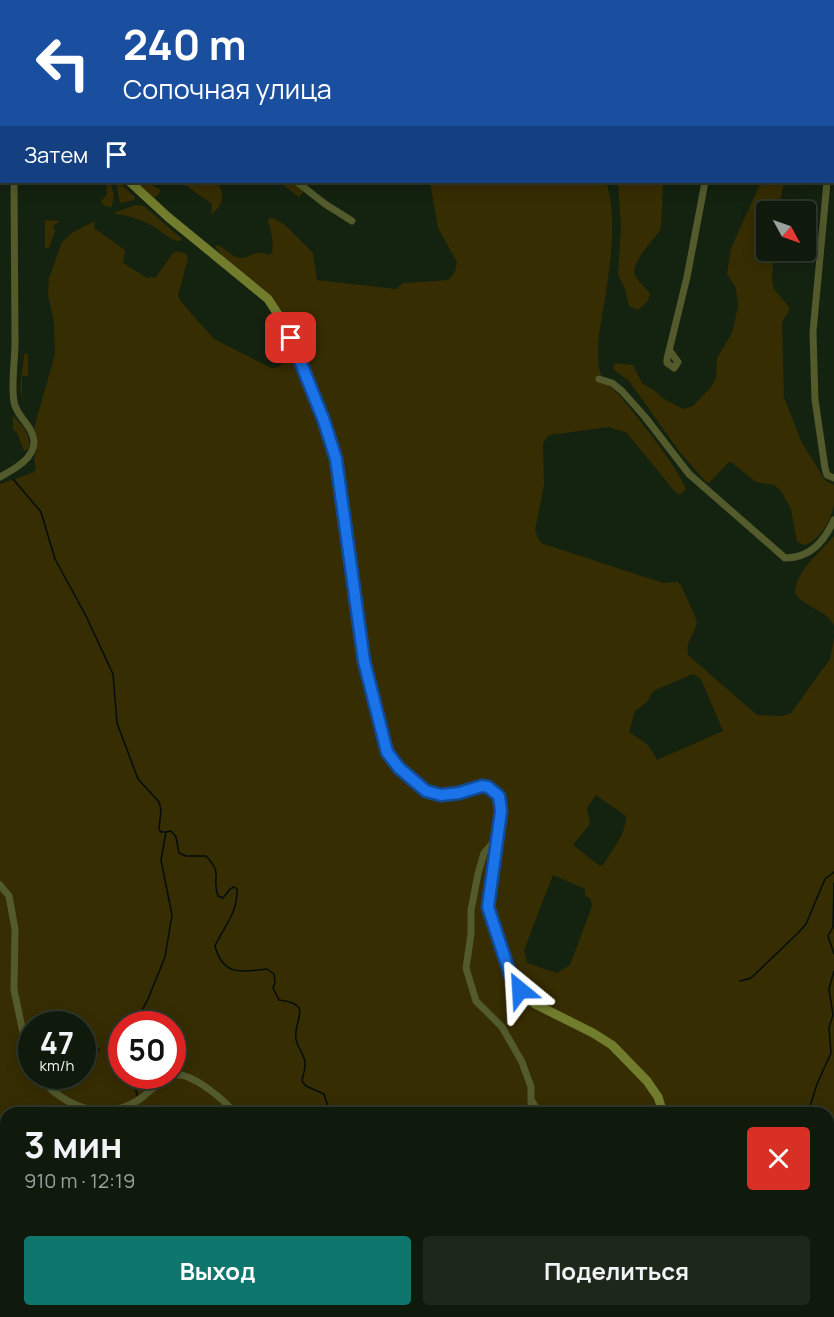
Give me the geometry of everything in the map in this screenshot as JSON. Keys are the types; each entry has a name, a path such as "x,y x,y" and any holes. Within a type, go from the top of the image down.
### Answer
{"main road":[{"path":"131,183 168,217 268,299 282,319 309,381 336,459 364,661 387,752 409,777 432,793 441,795 459,793 482,786 495,791 501,801 488,907 510,974 520,990 535,1004 612,1045 647,1081 658,1097 661,1107"}],"street":[{"path":"0,477 28,456 34,442 31,429 18,415 14,399 14,183"},
{"path":"298,183 352,221"},
{"path":"670,351 705,183"},
{"path":"827,183 815,308 814,370 815,400 825,468 827,475 834,478"},
{"path":"599,379 612,383 622,391 689,474 785,558 803,557 812,552 830,531 834,520"},
{"path":"497,838 484,853 478,874 471,910 471,934 466,968 476,1001 502,1028 522,1062 531,1087 531,1107"},
{"path":"0,885 9,896 15,929 14,990 18,1011"},
{"path":"124,1107 131,1105 174,1075 189,1077 214,1093 229,1107"},
{"path":"52,1089 63,1100 81,1107"},
{"path":"531,1098 536,1107"}],"shaded area":[{"path":"106,183 110,183 113,191 111,207 104,206 101,201 107,195"},
{"path":"116,183 120,183 135,197 134,200 120,203"},
{"path":"138,183 149,183 161,190 154,198"},
{"path":"182,183 217,183 222,200 219,207 211,214 212,204"},
{"path":"280,183 292,183 304,191 299,197"},
{"path":"430,183 606,183 612,210 612,243 599,341 599,369 603,380 621,397 647,429 676,470 686,490 679,495 676,493 627,433 609,427 549,435 543,443 544,485 535,531 541,543 663,583 677,582 681,585 697,621 689,641 688,655 757,715 783,716 791,713 830,659 834,638 834,1107 0,1107 0,484 34,472 36,468 34,461 37,441 34,428 55,354 54,323 48,295 49,278 62,242 73,232 95,221 94,228 125,250 123,263 147,278 156,277 176,251 186,254 188,258 178,296 182,303 214,339 271,368 279,367 294,351 282,315 224,258 215,246 218,245 231,255 240,258 256,253 268,255 272,253 273,246 268,222 269,218 273,218 285,225 313,253 317,280 396,289 403,283 448,280 455,272 457,262 438,228","holes":["693,674 701,679 723,731 657,760 649,746 629,732 635,711 647,702 653,691","596,795 626,816 624,828 604,864 600,866 573,845 590,824 587,808","553,875 585,889 585,896 590,898 592,906 570,965 557,973 527,963 524,950"]},
{"path":"618,183 663,183 661,228 640,256 635,269 636,277 650,294 647,302 638,310 629,306 618,274 621,228"},
{"path":"761,183 784,183 780,201 756,201 756,261 773,261 774,289 789,307 782,322 784,397 801,441 825,480 834,485 834,504 828,523 815,539 804,545 797,542 791,509 781,491 774,485 756,482 731,462 709,483 706,482 679,451 629,381 613,369 615,363 633,365 642,383 664,399 683,409 693,406 711,387 716,378 717,358 732,333 738,307 736,288 727,274 731,248"},
{"path":"136,205 144,206 181,238 181,241 169,238 155,227 142,221 113,213"},
{"path":"45,220 60,221 53,226 55,231 49,248 45,248"},
{"path":"24,354 28,354 28,376 22,376 22,397 27,398 22,398 21,392 21,381"},
{"path":"13,416 27,434 29,449 24,451 13,428"},
{"path":"834,536 834,625 826,615 804,602 795,593 796,585 804,569"}],"waterway":[{"path":"13,479 41,512 55,559 86,616 113,674 117,723 138,779 159,802 161,810 159,829 161,832 166,832 161,860 172,915 165,957 142,1011"},
{"path":"166,832 171,831 176,837 179,853 186,856 206,856 211,862 216,872 218,896 223,898 230,889 234,887 237,889 233,912 215,946 218,956 223,963 234,970 267,969 274,974 273,988 279,1000 290,1002 299,1009 296,1039 305,1062 302,1081 306,1086 324,1094 328,1107"},
{"path":"740,981 751,978 806,924 825,879 834,872"},
{"path":"834,883 833,927 828,936 834,954"},
{"path":"810,1107 831,1053 829,1028 833,1015 829,989 834,971"},
{"path":"96,1053 99,1049"},
{"path":"136,1089 137,1095"}],"route":[{"path":"291,338 324,421 336,459 364,661 387,752 399,768 426,791 441,795 459,793 482,786 495,791 499,796 501,811 489,885 488,907 510,974 520,990"}]}
